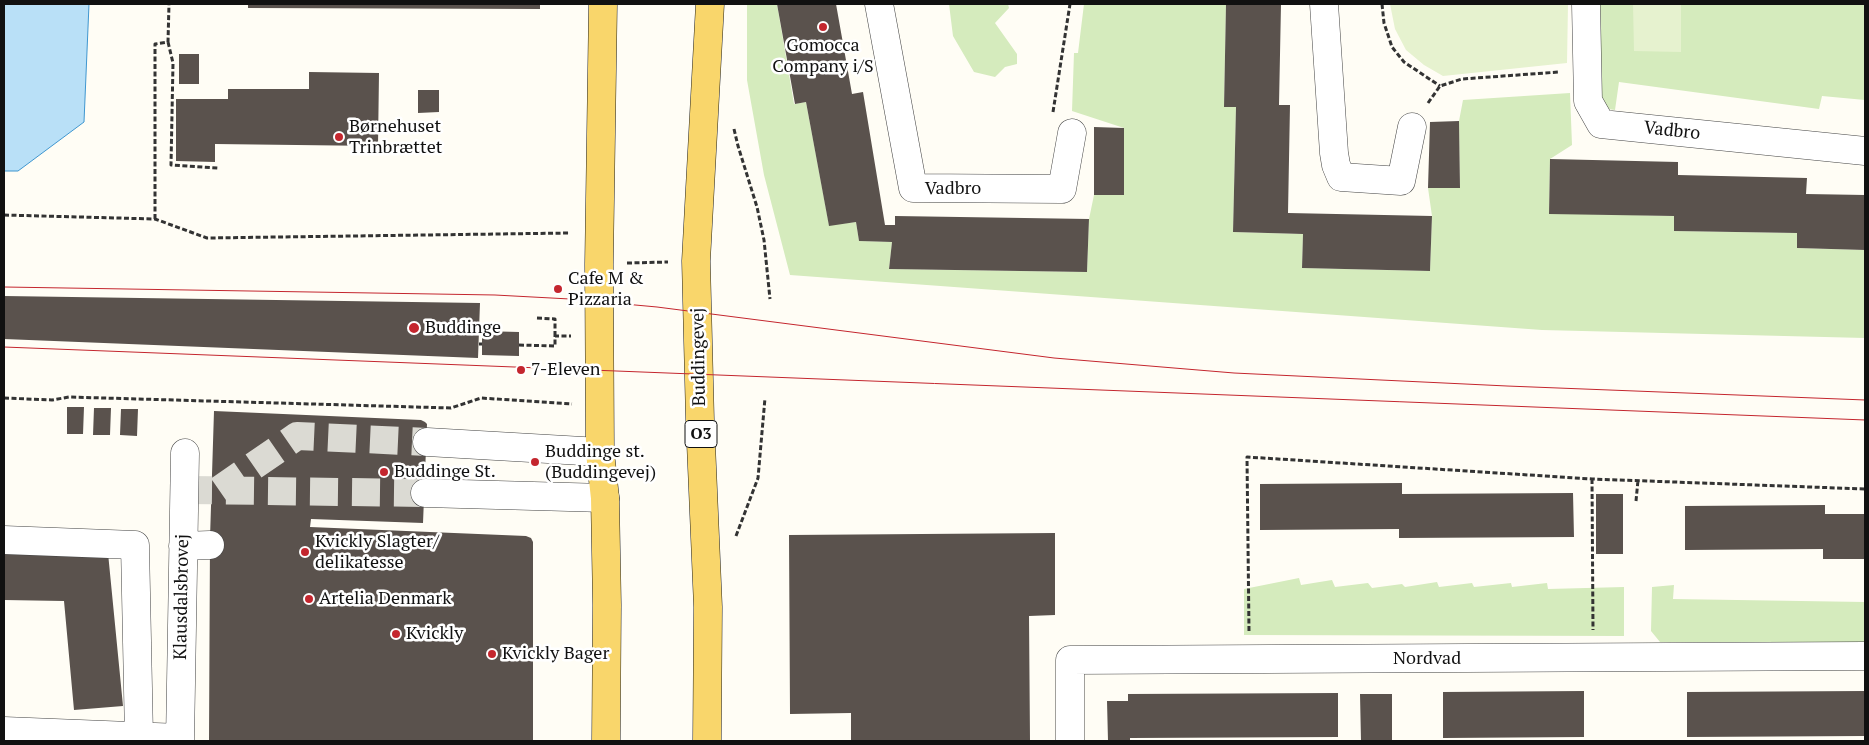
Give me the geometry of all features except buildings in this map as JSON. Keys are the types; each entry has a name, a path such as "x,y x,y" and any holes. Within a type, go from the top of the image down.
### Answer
{"main road":[{"path":"603,4 599,264 600,452 605,498 607,605 606,741"},
{"name":"Buddingevej","path":"707,741 708,607 700,420 696,261 710,4"}],"street":[{"name":"Vadbro","path":"879,4 913,188 1062,189 1072,133"},
{"path":"1324,4 1334,153 1341,177 1401,181 1412,127"},
{"name":"Vadbro","path":"1586,4 1588,100 1601,124 1865,151"},
{"path":"427,442 600,452"},
{"name":"Klausdalsbrovej","path":"180,740 185,452"},
{"path":"425,493 605,498"},
{"path":"4,540 135,545 139,737"},
{"path":"183,546 210,545"},
{"name":"Nordvad","path":"1070,741 1070,660 1865,656"},
{"path":"4,730 180,740"}],"path":[{"path":"169,4 168,42 172,63 171,165 218,168"},
{"path":"1070,4 1051,120 1072,133"},
{"path":"1382,4 1384,23 1392,47 1404,62 1440,86"},
{"path":"155,219 155,44 168,42"},
{"path":"1412,127 1440,86 1462,79 1587,70"},
{"path":"734,127 738,146 758,207 764,240 770,300"},
{"path":"4,215 155,219 207,238 600,233"},
{"path":"599,264 696,261"},
{"path":"519,345 555,346 555,319 536,318"},
{"path":"555,336 569,336"},
{"path":"4,398 52,400 69,397 451,408 481,398 600,406"},
{"path":"736,537 758,478 765,398"},
{"path":"1249,659 1247,457 1592,478 1865,489"},
{"path":"1592,478 1594,658"},
{"path":"1636,502 1638,480"}],"green space":[{"path":"747,4 777,4 794,104 806,102 829,225 856,222 859,241 892,242 889,269 1087,272 1089,219 1094,195 1124,195 1124,128 1072,111 1074,53 1078,53 1084,4 1226,4 1224,107 1236,107 1233,232 1303,234 1302,268 1430,271 1432,216 1428,188 1460,188 1459,121 1463,100 1570,93 1572,145 1550,159 1549,213 1674,216 1674,231 1797,233 1797,248 1865,250 1865,338 1542,330 790,275 764,175 747,80"},
{"path":"949,4 1008,4 1009,8 995,23 1017,54 1017,64 1005,67 995,77 974,72 953,36"},
{"path":"1390,4 1568,4 1567,63 1443,76 1424,65 1406,50 1395,29"},
{"path":"1595,4 1865,4 1865,100 1822,96 1819,109 1619,82 1615,110 1608,109 1598,101"},
{"path":"1633,4 1681,4 1681,52 1634,51"},
{"path":"1299,578 1301,585 1332,580 1335,587 1368,583 1372,588 1402,584 1405,587 1437,582 1439,587 1472,583 1474,587 1511,583 1512,587 1547,583 1548,589 1624,587 1624,636 1244,635 1244,589"},
{"path":"1674,585 1673,599 1865,602 1865,642 1660,642 1651,631 1652,587"}],"water":[{"path":"4,4 89,4 84,122 18,171 4,171"}],"tunnel":[{"path":"219,490 297,436 427,442"},
{"path":"184,490 425,493"}],"tram line":[{"path":"4,287 495,295 570,299 657,307 1054,358 1234,373 1865,400"},
{"path":"4,347 1865,420"}],"place":[{"name":"Gomocca Company i/S","path":"823,27"},
{"name":"Børnehuset Trinbrættet","path":"339,137"},
{"name":"Cafe M & Pizzaria","path":"558,289"},
{"name":"Buddinge","path":"414,328"},
{"name":"7-Eleven","path":"521,370"},
{"name":"Buddinge st. (Buddingevej)","path":"535,462"},
{"name":"Buddinge St.","path":"384,472"},
{"name":"Kvickly Slagter/ delikatesse","path":"305,552"},
{"name":"Artelia Denmark","path":"309,599"},
{"name":"Kvickly","path":"396,634"},
{"name":"Kvickly Bager","path":"492,654"}]}
